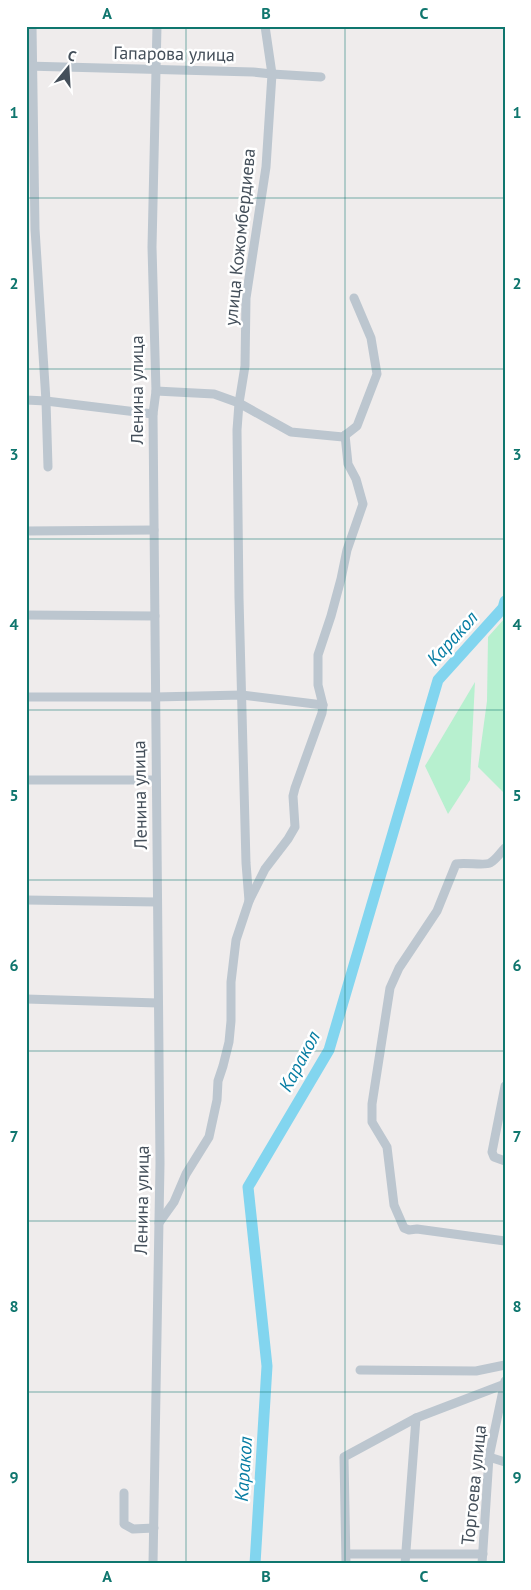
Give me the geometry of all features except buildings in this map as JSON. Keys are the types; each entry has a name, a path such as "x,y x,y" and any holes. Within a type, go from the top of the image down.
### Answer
{"street":[{"path":"32,26 30,66 35,229 46,400 48,467"},
{"name":"Ленина улица","path":"153,1564 159,1224 153,414 156,391 152,247 157,26"},
{"name":"улица Кожомбердиева","path":"249,901 246,853 237,489 238,403 245,366 246,298 266,167 272,74 265,26"},
{"name":"Гапарова улица","path":"30,66 253,72 321,77"},
{"path":"156,391 214,394 238,403 291,432 343,437 357,426 377,374 371,338 354,298"},
{"path":"26,400 46,400 153,414"},
{"path":"159,1224 174,1202 186,1174 209,1137 217,1100 218,1081 231,1028 232,1003 230,982 232,960 236,940 249,901 265,869 295,827 293,796 312,739 318,727 323,705 318,685 318,655 332,616 347,550 364,504 356,479 348,464 345,435"},
{"path":"26,532 154,530"},
{"path":"26,615 155,616"},
{"path":"26,697 242,695 323,705"},
{"path":"26,780 156,780"},
{"path":"505,848 490,863 456,864 437,911 399,968 390,988 387,1003 372,1104 372,1122 387,1147 394,1205 404,1228 505,1240"},
{"path":"26,900 157,902"},
{"path":"26,999 158,1003"},
{"path":"505,1086 492,1152 494,1157 505,1161"},
{"path":"360,1370 476,1371 505,1365"},
{"path":"482,1559 406,1554 347,1559 344,1457 416,1418 504,1383"},
{"name":"Торгоева улица","path":"482,1559 489,1457 504,1383"},
{"path":"405,1564 416,1418"},
{"path":"489,1457 505,1462"},
{"path":"124,1493 124,1524 133,1529 154,1528"}],"green space":[{"path":"505,618 505,794 478,767 487,701 488,637"},
{"path":"475,682 470,780 448,814 425,766"}],"waterway":[{"name":"Каракол","path":"255,1564 267,1366 248,1187 329,1050 438,680 503,608 505,601"}]}
